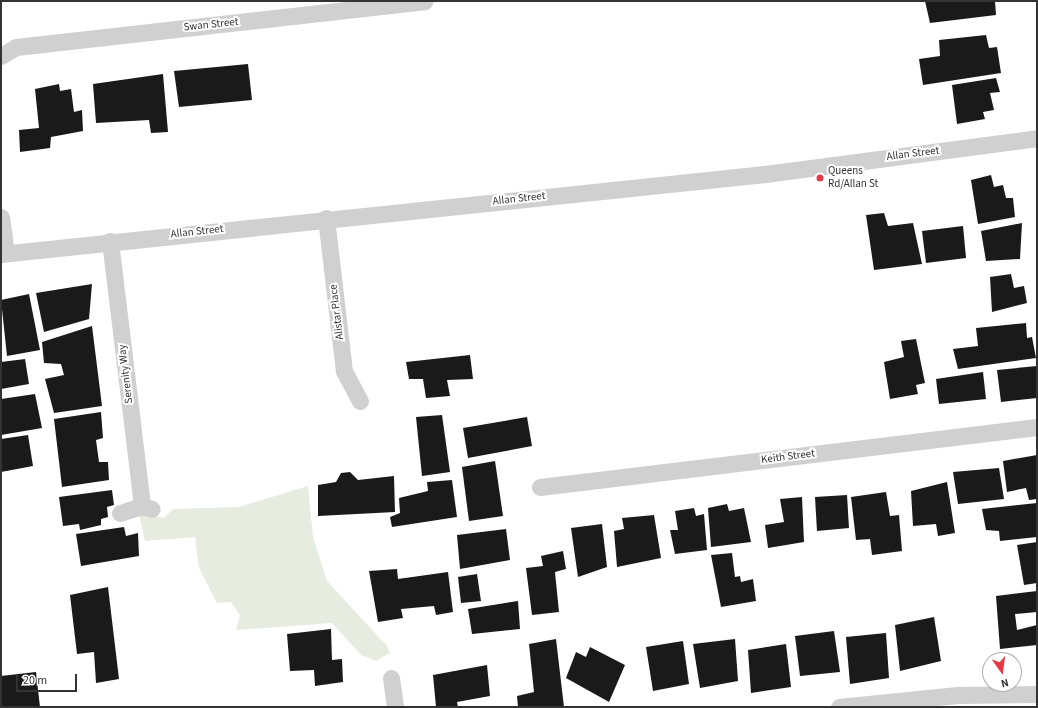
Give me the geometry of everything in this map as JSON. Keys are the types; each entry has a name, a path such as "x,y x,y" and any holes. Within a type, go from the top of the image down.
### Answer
{"street":[{"name":"Swan Street","path":"1,56 16,47 424,1"},
{"name":"Allan Street","path":"3,253 326,218 765,174 1037,138"},
{"path":"1,216 3,253"},
{"name":"Alistar Place","path":"326,218 344,371 360,401"},
{"name":"Serenity Way","path":"110,241 147,507 120,513"},
{"name":"Keith Street","path":"540,487 1037,427"},
{"path":"391,678 395,707"},
{"path":"839,707 957,695 1037,694"}],"shaded area":[{"path":"308,486 313,537 327,581 387,646 390,653 376,661 361,655 332,623 236,630 240,615 231,602 217,603 199,568 195,537 145,541 139,514 164,518 173,509 239,507"}],"building":[{"path":"925,1 995,1 996,15 930,23"},
{"path":"986,35 989,48 997,47 1001,73 923,85 919,59 940,56 939,40"},
{"path":"248,64 252,100 179,107 174,71"},
{"path":"163,74 168,132 151,133 149,120 96,123 93,84"},
{"path":"996,78 1000,92 990,93 994,110 983,112 985,119 957,124 952,85"},
{"path":"59,84 60,91 71,89 74,112 82,110 83,131 51,137 50,148 20,152 19,130 39,128 35,89"},
{"path":"991,175 994,187 1003,185 1006,198 1013,198 1015,217 978,224 971,180"},
{"path":"884,213 888,226 913,223 922,264 874,270 866,215"},
{"path":"1022,223 1020,259 986,261 981,231"},
{"path":"963,226 966,258 926,263 922,231"},
{"path":"1011,274 1014,288 1024,286 1027,303 992,312 990,277"},
{"path":"92,284 89,319 44,332 36,293"},
{"path":"29,294 40,350 7,356 1,300"},
{"path":"1026,323 1027,338 1032,337 1036,358 958,369 953,349 978,346 976,328"},
{"path":"92,326 102,406 54,413 45,379 64,375 61,364 44,363 42,342"},
{"path":"916,339 925,383 916,385 918,394 890,399 884,362 904,357 901,341"},
{"path":"470,355 473,379 447,380 450,396 426,398 423,379 409,379 406,362"},
{"path":"25,359 29,384 1,389 1,362"},
{"path":"1037,366 1037,398 1001,402 997,370"},
{"path":"983,372 986,399 939,404 936,379"},
{"path":"35,394 42,428 1,435 1,399"},
{"path":"101,412 103,438 96,440 99,462 108,462 109,480 62,487 54,419"},
{"path":"442,415 450,472 422,476 416,417"},
{"path":"527,417 532,446 468,458 463,428"},
{"path":"28,435 33,466 1,472 1,439"},
{"path":"1037,455 1037,499 1029,500 1026,488 1007,492 1003,461"},
{"path":"495,461 503,516 469,521 462,467"},
{"path":"999,468 1004,499 958,504 953,472"},
{"path":"350,472 358,480 394,476 395,512 318,516 318,485 336,482 341,473"},
{"path":"452,480 457,517 392,527 390,517 400,513 399,498 428,491 427,482"},
{"path":"947,482 955,533 938,536 936,524 913,526 911,491"},
{"path":"112,490 114,505 107,507 108,517 101,519 101,525 80,530 79,524 63,526 59,497"},
{"path":"886,492 890,516 899,515 902,551 872,555 870,539 856,540 851,497"},
{"path":"847,495 849,528 817,531 815,497"},
{"path":"802,497 804,542 768,548 765,525 784,522 780,499"},
{"path":"1037,503 1037,537 1000,541 999,531 986,530 982,509"},
{"path":"727,504 729,511 744,508 751,542 711,547 708,508"},
{"path":"694,508 696,516 704,514 707,550 675,554 670,530 678,530 675,511"},
{"path":"654,515 661,558 617,567 614,531 624,529 622,518"},
{"path":"602,524 607,567 578,577 571,528"},
{"path":"124,527 126,536 138,533 139,556 81,566 76,534"},
{"path":"506,529 510,560 460,569 457,535"},
{"path":"1037,542 1037,583 1024,585 1017,545"},
{"path":"563,551 566,569 555,572 559,612 532,615 526,568 543,566 541,556"},
{"path":"732,553 735,577 740,576 741,582 753,579 756,601 721,607 711,555"},
{"path":"397,569 398,579 448,572 453,612 436,615 434,606 401,609 403,618 378,622 369,571"},
{"path":"477,574 481,601 461,603 458,577"},
{"path":"108,587 119,679 96,683 94,652 77,654 70,595"},
{"path":"1037,591 1037,612 1015,614 1017,630 1037,625 1037,645 1000,649 996,596"},
{"path":"518,601 520,629 472,634 468,609"},
{"path":"934,617 941,661 900,671 895,625"},
{"path":"331,629 332,660 342,659 343,682 315,686 314,670 290,671 287,634"},
{"path":"834,631 840,672 800,676 795,636"},
{"path":"886,633 889,678 850,684 846,637"},
{"path":"556,639 564,707 518,707 517,696 534,692 529,644"},
{"path":"735,639 738,681 700,688 693,644"},
{"path":"683,641 689,684 653,691 646,647"},
{"path":"786,644 791,687 751,693 748,650"},
{"path":"590,647 625,665 609,702 566,678 576,652 586,657"},
{"path":"487,665 490,696 457,702 458,707 436,707 433,675"},
{"path":"36,672 40,707 1,707 1,676"}],"place":[{"name":"Queens Rd/Allan St","path":"820,178"}]}
